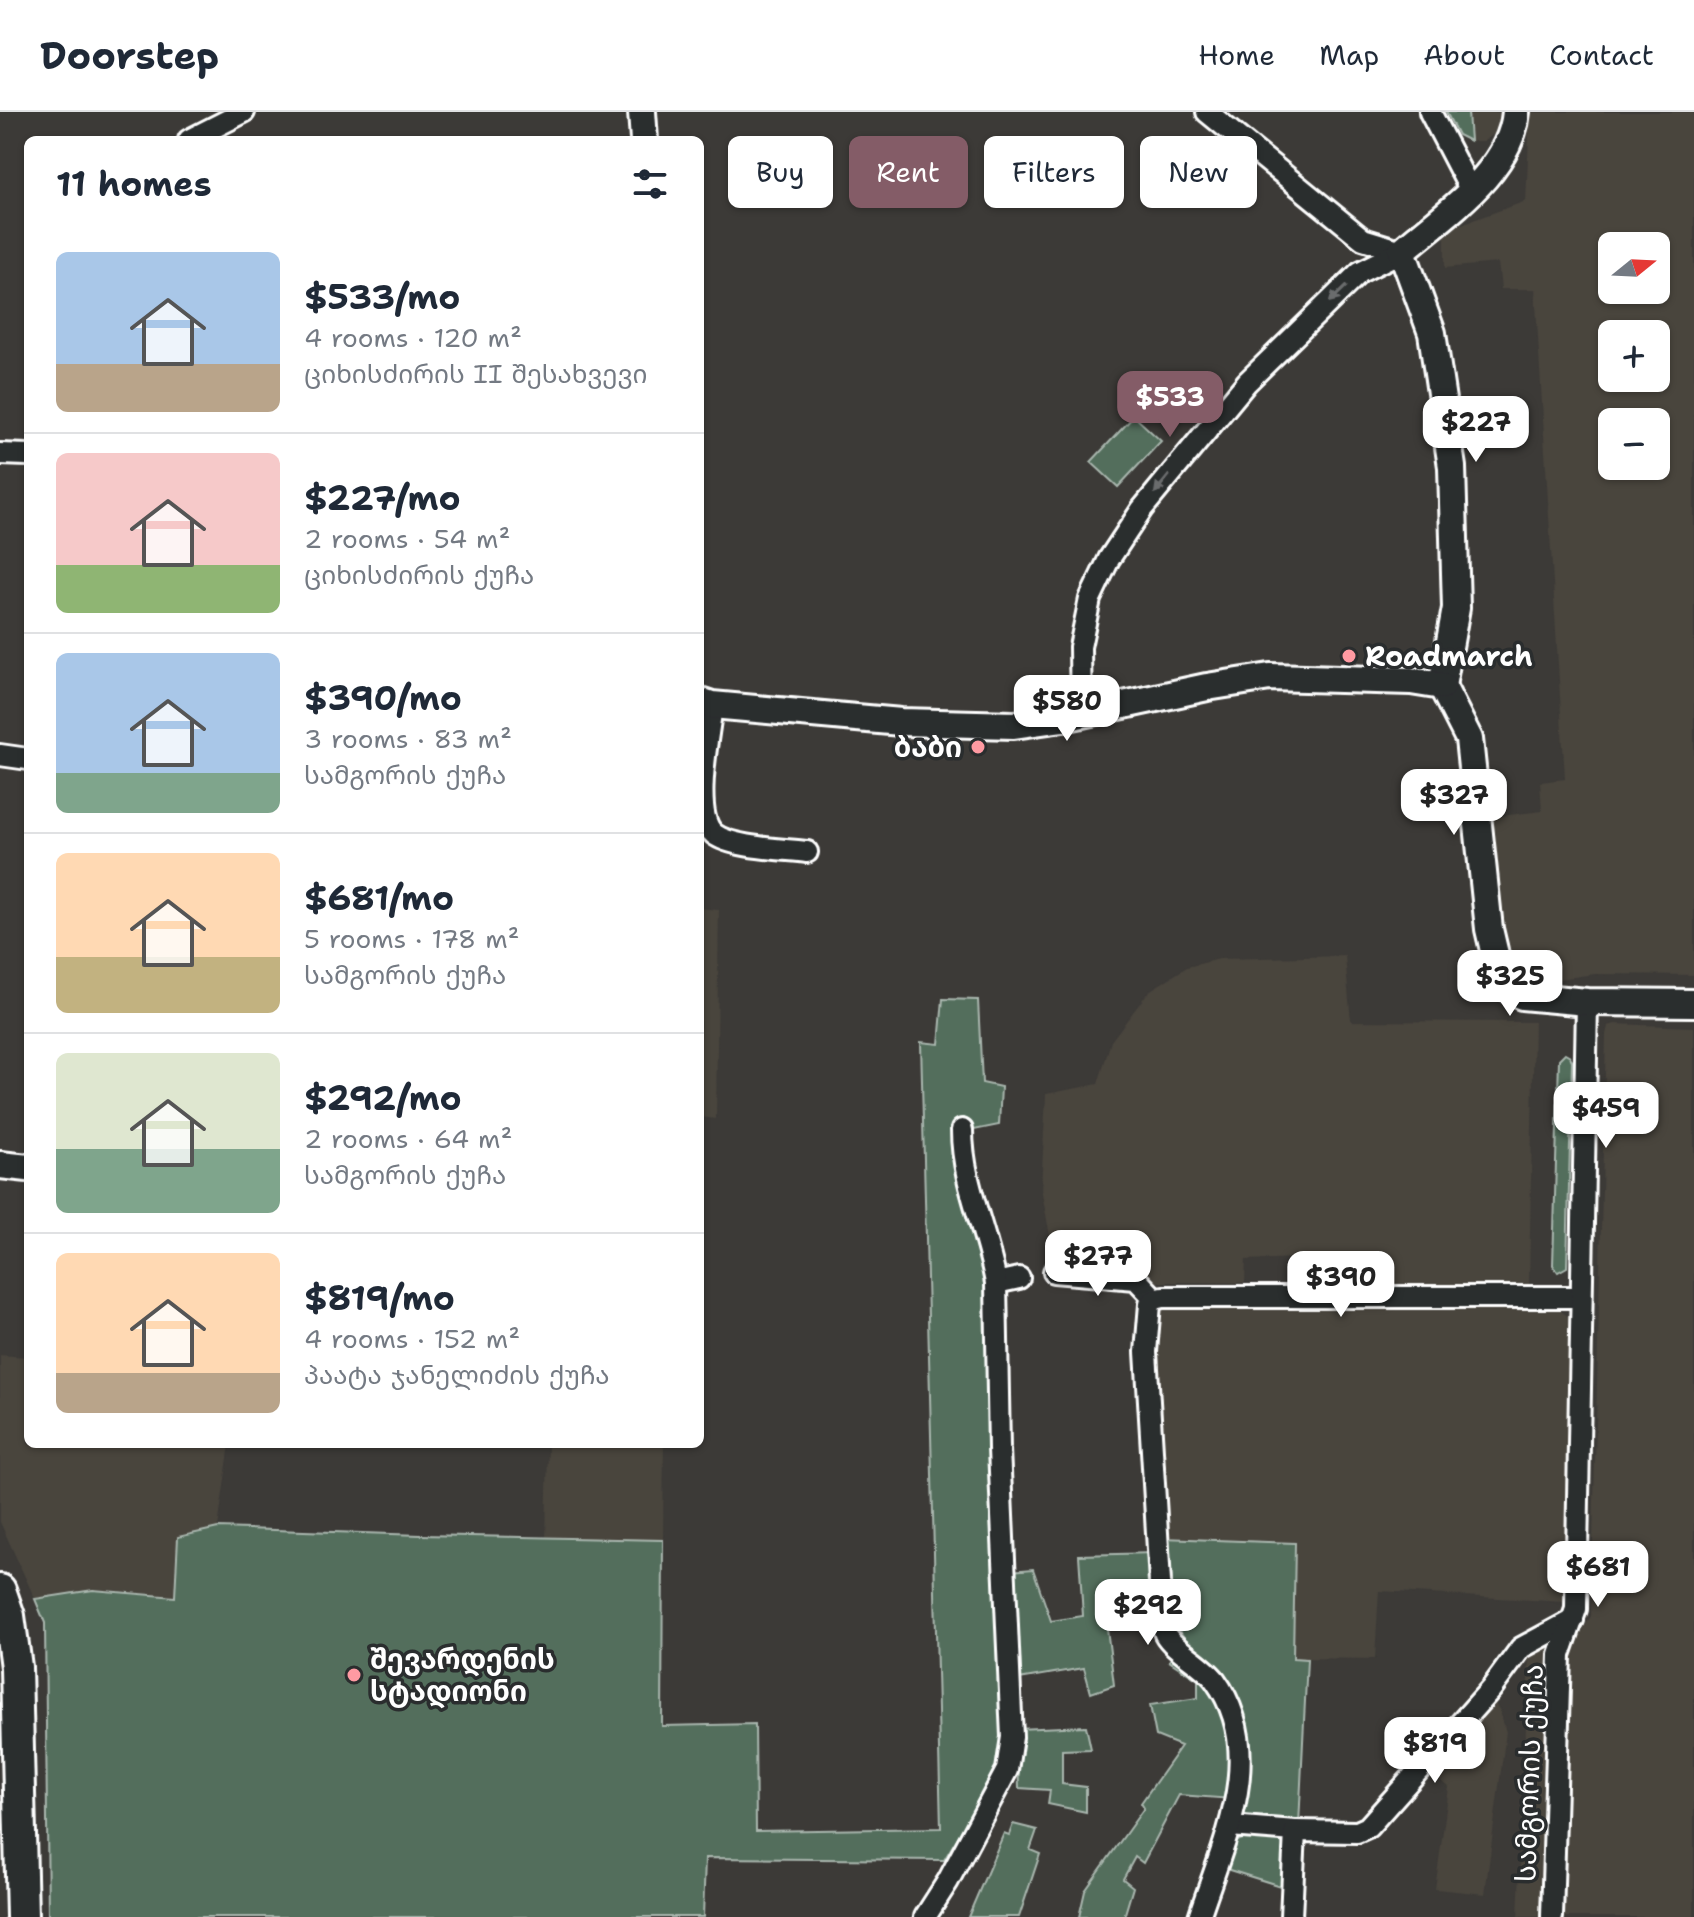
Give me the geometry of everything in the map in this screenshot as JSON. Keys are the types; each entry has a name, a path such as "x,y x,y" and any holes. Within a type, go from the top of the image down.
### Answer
{"main road":[{"path":"0,1590 9,1616 16,1667 22,1917"}],"street":[{"path":"197,136 244,112"},
{"path":"642,112 644,136"},
{"path":"1207,112 1363,239 1402,251"},
{"path":"1430,112 1471,191"},
{"path":"1081,714 1080,647 1090,599 1109,559 1142,509 1247,382 1360,272 1402,251 1484,180 1505,152 1516,112"},
{"path":"1402,251 1432,333 1452,467 1456,608 1442,686 1469,739 1489,929 1500,976 1508,988 1522,996 1587,1002 1694,1003"},
{"path":"0,454 24,455"},
{"path":"704,758 706,703 901,722 1014,725 1270,677 1411,681 1442,686"},
{"path":"0,755 24,758"},
{"path":"704,819 715,834 733,842 807,852"},
{"name":"სამგორის ქუჩა","path":"1552,1917 1560,1655 1576,1609 1587,1002"},
{"path":"925,1917 948,1881 1007,1770 1012,1737 999,1449 996,1283 965,1165 962,1130"},
{"path":"0,1165 24,1168"},
{"path":"1054,1272 1136,1279 1155,1299"},
{"path":"996,1283 1019,1278"},
{"path":"1199,1917 1230,1826 1239,1782 1239,1752 1224,1692 1209,1673 1165,1633 1146,1352 1150,1304 1155,1299 1276,1297 1581,1297"},
{"path":"1230,1826 1357,1832 1368,1827 1491,1689 1521,1648 1573,1620"},
{"path":"1291,1917 1295,1831"}],"shaded area":[{"path":"1468,112 1509,112 1494,134 1484,141 1470,141"},
{"path":"1530,112 1694,112 1694,975 1595,974 1524,984 1500,966 1492,817 1542,811 1540,782 1565,779 1535,289 1501,289 1498,263 1445,268 1445,230 1526,201"},
{"path":"704,908 719,910 716,1119 704,1118"},
{"path":"1345,956 1351,1021 1534,1022 1529,1287 1350,1288 1351,1256 1246,1260 1245,1283 1152,1282 1133,1271 1056,1268 1041,1188 1046,1094 1098,1084 1111,1041 1149,991 1187,967 1219,959"},
{"path":"1608,1026 1694,1027 1694,1917 1563,1917 1570,1652 1591,1616 1606,1034"},
{"path":"1156,1307 1557,1308 1569,1317 1564,1602 1379,1591 1375,1659 1293,1658 1163,1538 1150,1354"},
{"path":"0,1355 24,1357 24,1448 229,1448 218,1528 178,1537 175,1597 93,1590 35,1599 0,1522"},
{"path":"548,1448 664,1448 663,1540 546,1538"},
{"path":"1549,1645 1555,1648 1544,1917 1518,1917 1529,1655 1539,1647"},
{"path":"1491,1697 1500,1711 1506,1732 1485,1894 1435,1889 1449,1787 1430,1774"}],"green space":[{"path":"1446,112 1468,112 1470,141 1458,135"},
{"path":"1134,416 1161,441 1118,487 1091,462"},
{"name":"შევარდენის სტადიონი","path":"943,999 978,1000 982,1083 1001,1087 999,1125 959,1133 956,1163 985,1278 1003,1749 998,1771 944,1860 705,1858 703,1917 48,1917 45,1623 35,1599 93,1590 175,1597 178,1537 218,1528 663,1540 662,1726 755,1724 756,1831 941,1828 921,1042 939,1044"},
{"path":"1565,1053 1572,1061 1567,1267 1558,1272 1553,1265 1559,1059"},
{"path":"1163,1538 1295,1543 1293,1658 1307,1659 1299,1825 1239,1819 1247,1757 1196,1655 1177,1627 1165,1596"},
{"path":"1154,1553 1157,1615 1143,1618 1142,1614 1106,1620 1114,1685 1091,1693 1084,1668 1013,1680 1011,1571 1033,1569 1051,1621 1083,1616 1079,1555"},
{"path":"1176,1651 1207,1675 1232,1731 1232,1799 1179,1795 1143,1863 1135,1857 1123,1879 1133,1887 1124,1917 1079,1917 1085,1891 1144,1808 1141,1803 1181,1746 1156,1736 1150,1705 1198,1698 1198,1680 1169,1661"},
{"path":"1086,1726 1091,1749 1062,1750 1062,1784 1086,1787 1086,1812 1048,1804 1050,1790 1019,1788 1017,1729"},
{"path":"1013,1824 1037,1830 1030,1850 1040,1854 1019,1917 968,1917 1004,1833 1009,1835"},
{"path":"1266,1834 1276,1836 1285,1846 1287,1888 1223,1868 1229,1850 1236,1842"}],"place":[{"name":"Roadmarch","path":"1349,656"},
{"name":"ბაბი","path":"978,747"},
{"name":"შევარდენის სტადიონი","path":"354,1675"}]}
